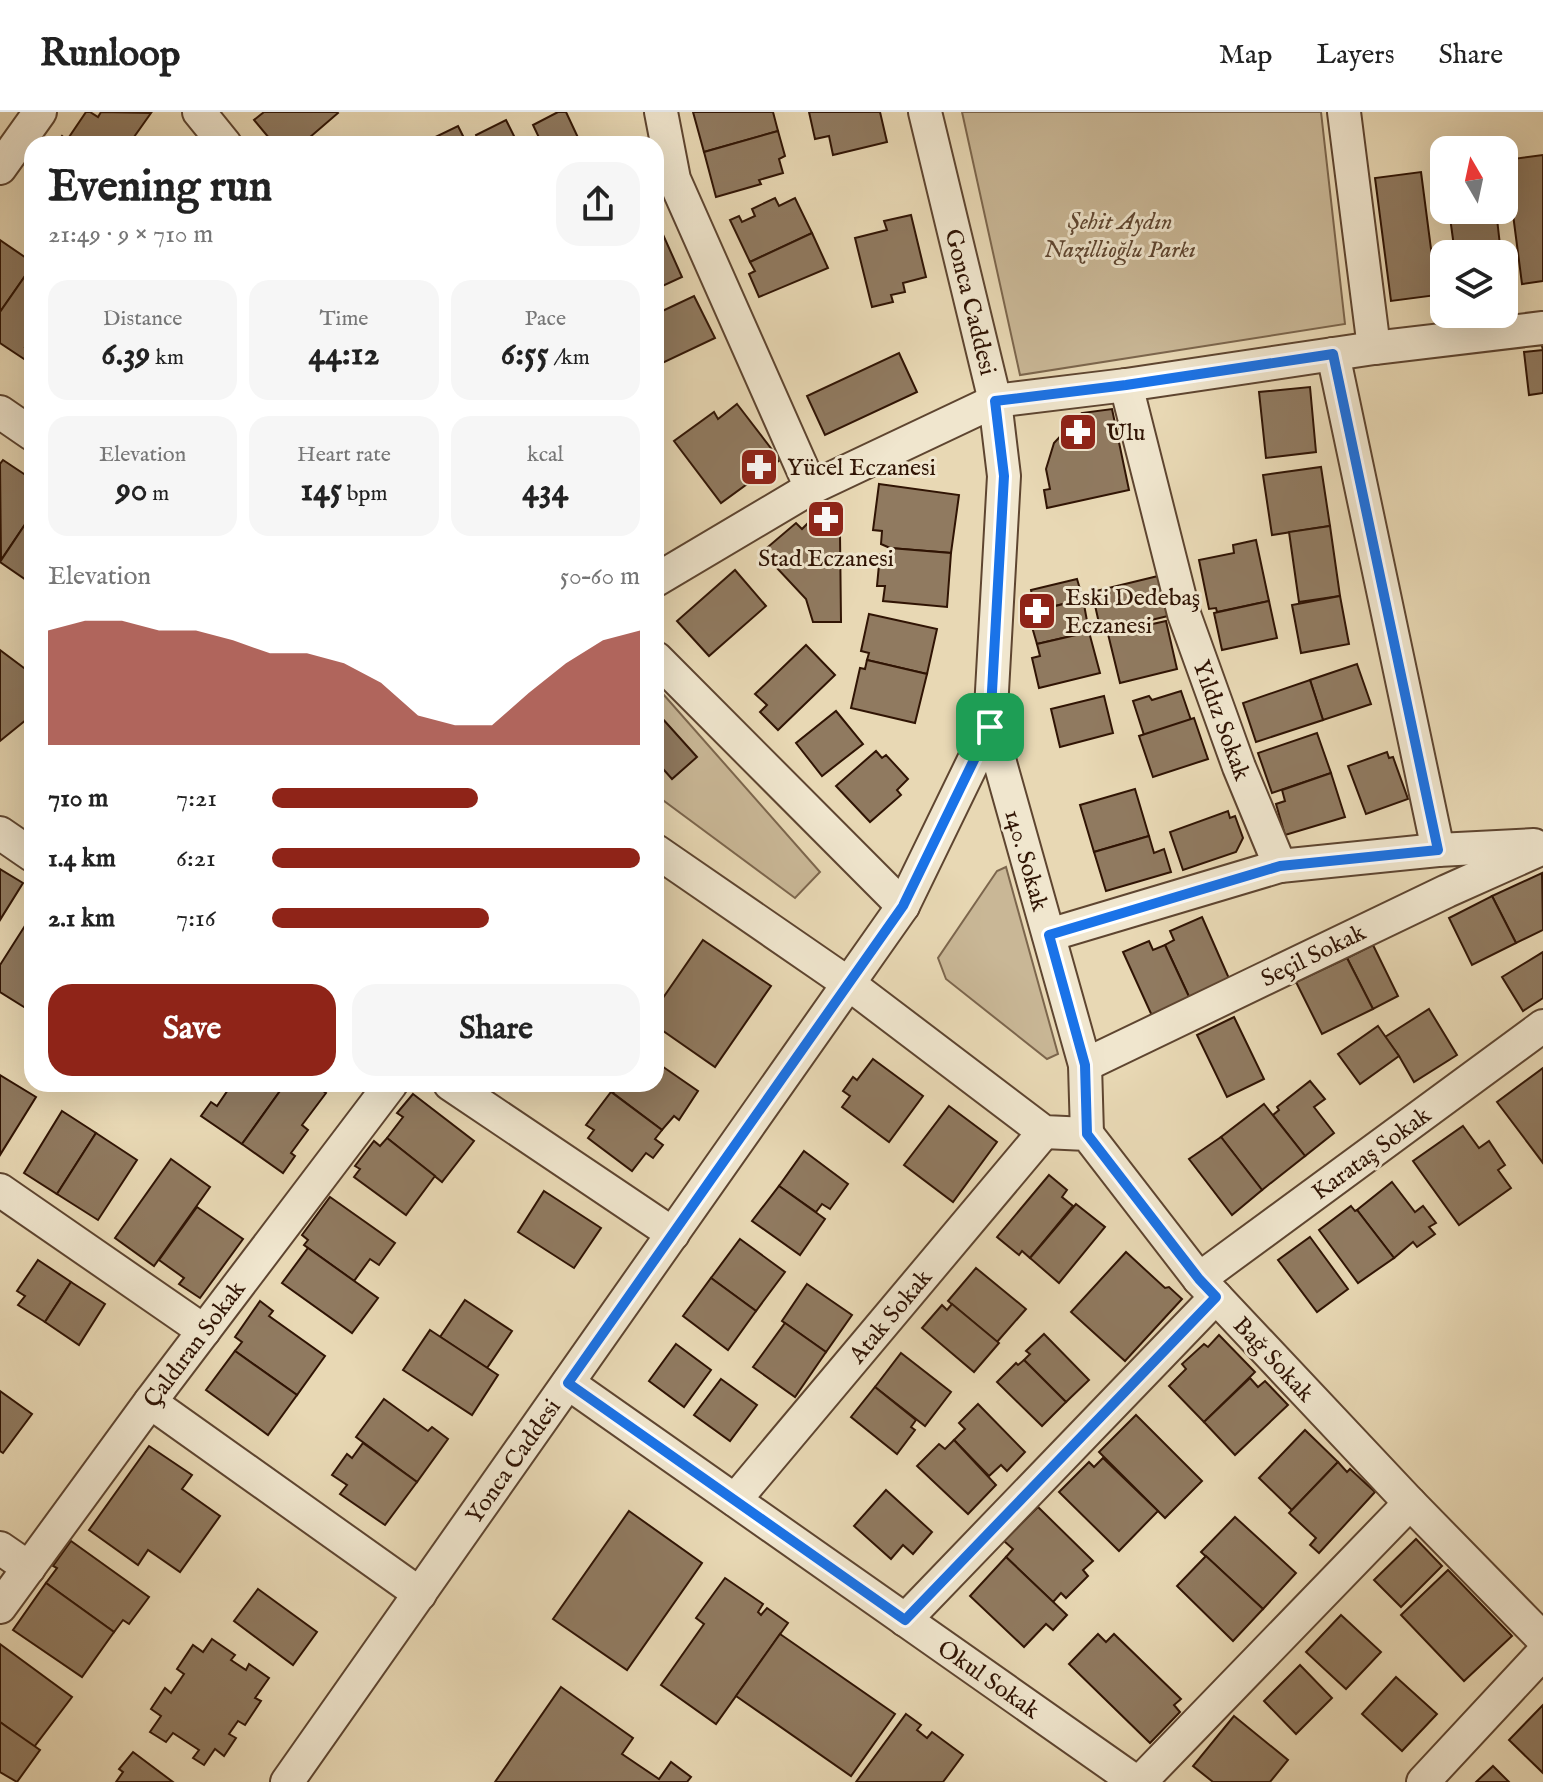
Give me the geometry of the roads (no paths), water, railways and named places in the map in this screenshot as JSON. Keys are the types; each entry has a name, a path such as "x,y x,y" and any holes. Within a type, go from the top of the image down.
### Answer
{"street":[{"path":"0,168 40,112"},
{"path":"199,112 218,136"},
{"path":"661,112 662,136"},
{"name":"Gonca Caddesi","path":"849,984 903,906 990,727 1004,476 995,401 925,112"},
{"path":"1344,112 1374,348"},
{"path":"665,183 811,488"},
{"path":"664,575 811,488 995,401 1374,348 1543,328"},
{"path":"1333,354 1438,850"},
{"name":"Yıldız Sokak","path":"1126,385 1184,614 1239,767 1280,866"},
{"path":"0,412 24,428"},
{"path":"664,666 903,906"},
{"name":"140. Sokak","path":"990,727 1085,1065 1087,1134"},
{"path":"0,833 24,850"},
{"path":"1049,935 1280,866 1438,850 1543,846"},
{"name":"Seçil Sokak","path":"1085,1065 1543,846"},
{"path":"664,857 849,984 1044,1132 1087,1134"},
{"name":"Yonca Caddesi","path":"287,1782 849,984"},
{"name":"Karataş Sokak","path":"905,1620 1207,1288 1543,1026"},
{"name":"Çaldıran Sokak","path":"0,1607 150,1402 385,1092"},
{"path":"462,1092 673,1234"},
{"name":"Atak Sokak","path":"735,1500 1044,1132"},
{"name":"Bağ Sokak","path":"1087,1134 1207,1288 1543,1639"},
{"path":"0,1190 204,1331"},
{"name":"Okul Sokak","path":"568,1383 1138,1782"},
{"path":"150,1402 420,1594"},
{"path":"1138,1782 1410,1503"},
{"path":"0,1548 29,1568"},
{"path":"1423,1782 1543,1653"}],"place":[{"name":"Ulu","path":"1078,432"},
{"name":"Yücel Eczanesi","path":"759,467"},
{"name":"Stad Eczanesi","path":"826,519"},
{"name":"Eski Dedebaş Eczanesi","path":"1037,611"}],"park label":[{"name":"Şehit Aydın Nazillioğlu Parkı","path":"1120,235"}]}
